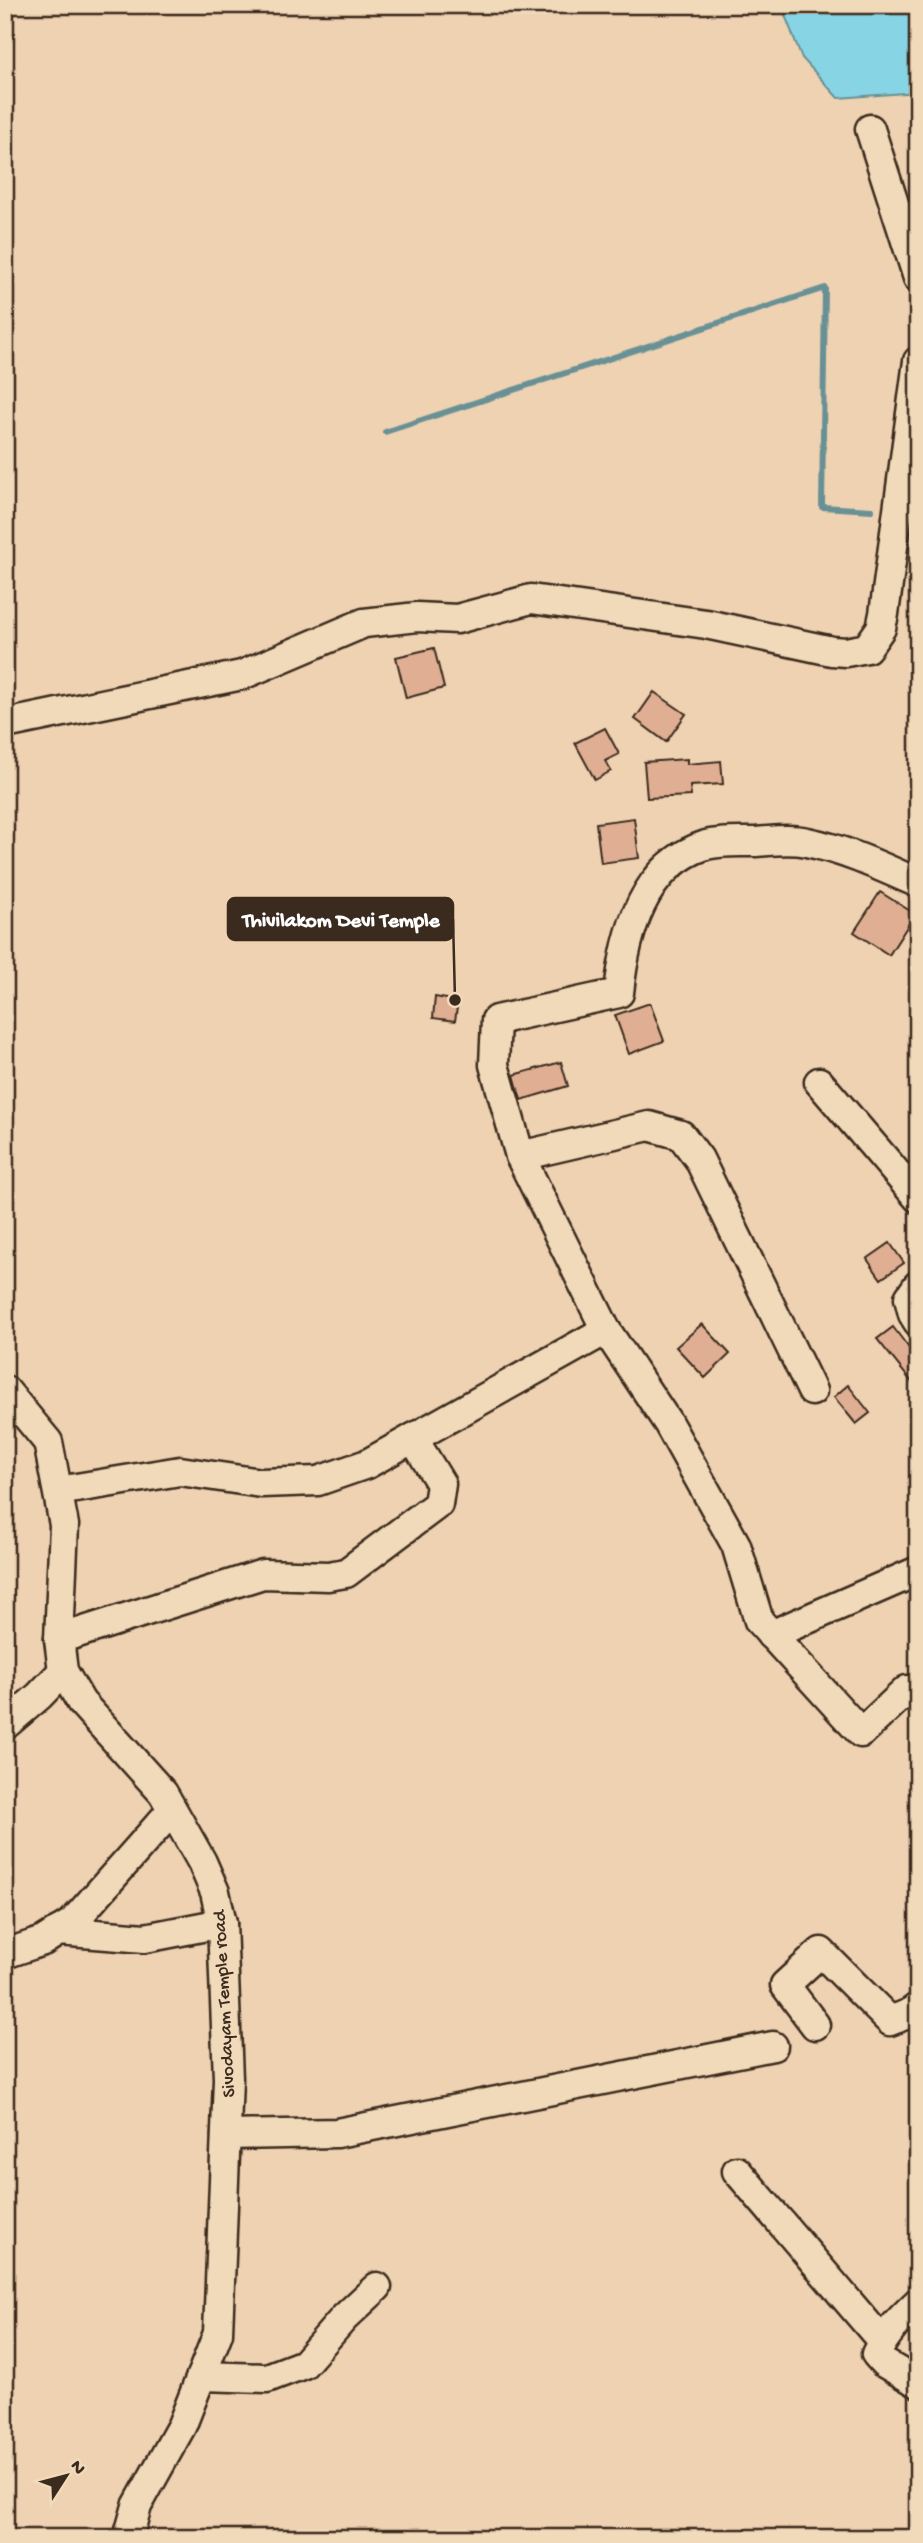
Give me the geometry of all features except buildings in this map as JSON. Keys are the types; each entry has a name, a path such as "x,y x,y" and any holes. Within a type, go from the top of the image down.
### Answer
{"street":[{"path":"870,129 918,278"},
{"path":"5,724 242,674 365,623 417,617 457,619 531,599 706,624 832,651 867,648 881,628 912,448 918,361"},
{"path":"918,883 863,859 805,841 707,845 674,859 650,888 632,922 622,960 619,993 496,1020 494,1065 520,1156 606,1330 668,1423 736,1545 759,1621 861,1733 907,1690 918,1700"},
{"path":"819,1082 918,1198"},
{"path":"520,1156 649,1126 681,1135 699,1159 812,1391"},
{"path":"918,1285 909,1298 918,1322"},
{"path":"58,1491 180,1471 261,1483 318,1481 367,1464 606,1330"},
{"name":"Sivodayam Temple road","path":"5,1390 48,1442 64,1525 58,1639 63,1671 81,1702 163,1793 202,1862 215,1892 222,1923 228,2079 218,2333 182,2425 137,2506 128,2538"},
{"path":"58,1639 263,1574 328,1576 346,1573 438,1504 442,1484 413,1438"},
{"path":"771,1635 918,1571"},
{"path":"5,1725 63,1671"},
{"path":"5,1954 43,1941 73,1922 172,1810"},
{"path":"58,1931 145,1938 222,1923"},
{"path":"814,2025 785,1985 821,1952 890,2021 918,2007"},
{"path":"226,2135 337,2133 773,2046"},
{"path":"737,2171 882,2341"},
{"path":"201,2376 267,2378 304,2364 344,2318 377,2287"},
{"path":"918,2302 882,2341 876,2354 884,2363 918,2383"}],"water":[{"path":"781,5 918,5 918,92 838,98 802,58"}],"waterway":[{"path":"475,5 496,5"},
{"path":"385,432 825,288 822,507 872,510"}],"place":[{"name":"Thivilakom Devi Temple","path":"455,1000"}]}
